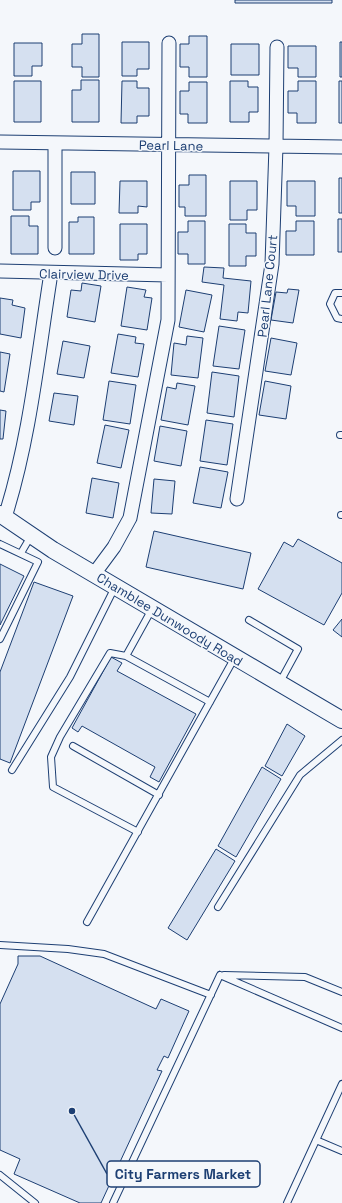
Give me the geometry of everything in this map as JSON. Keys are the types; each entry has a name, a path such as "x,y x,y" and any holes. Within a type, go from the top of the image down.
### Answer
{"street":[{"path":"94,574 114,547 130,518 168,320 169,43"},
{"name":"Pearl Lane Court","path":"238,499 272,264 276,146 277,47"},
{"name":"Pearl Lane","path":"0,142 342,147"},
{"path":"55,143 55,248"},
{"name":"Clairview Drive","path":"0,271 168,275"},
{"path":"3,515 16,480 25,439 51,273"},
{"name":"Chamblee Dunwoody Road","path":"3,515 31,536 152,609 342,720"}],"lane":[{"path":"342,293 336,293 330,304 337,318 342,319"},
{"path":"22,553 31,536"},
{"path":"0,544 22,553 38,562 0,639"},
{"path":"12,770 70,677 115,586"},
{"path":"126,656 152,609"},
{"path":"249,620 298,649 279,683"},
{"path":"138,832 53,787 51,757 60,737 110,653 126,656 210,702"},
{"path":"87,922 235,657"},
{"path":"218,907 300,775 342,740"},
{"path":"73,746 158,795"},
{"path":"0,945 68,949 104,954 211,995"},
{"path":"113,1203 220,974"},
{"path":"220,974 305,977 342,992"},
{"path":"220,974 342,1028"},
{"path":"287,1203 342,1084"},
{"path":"316,1140 342,1151"},
{"path":"0,1175 35,1203"}],"building":[{"path":"235,0 332,0 332,3 235,3"},
{"path":"82,34 99,34 99,77 82,77 82,67 72,67 72,44 82,44"},
{"path":"189,36 207,36 207,77 189,77 189,67 180,67 180,44 189,44"},
{"path":"122,42 149,42 149,69 137,69 137,76 122,76"},
{"path":"340,42 342,42 342,77 340,77"},
{"path":"14,43 42,43 42,66 32,66 32,76 14,76"},
{"path":"231,44 259,44 259,75 231,75"},
{"path":"288,46 316,46 316,77 298,77 298,68 288,68"},
{"path":"81,80 99,80 99,122 72,122 72,90 81,90"},
{"path":"14,81 41,81 41,122 14,122"},
{"path":"122,81 137,81 137,88 149,88 149,116 137,116 137,123 121,123"},
{"path":"230,81 248,81 248,87 258,87 258,112 249,112 249,122 230,122"},
{"path":"298,81 316,81 316,123 297,123 297,113 288,113 288,91 298,91"},
{"path":"339,81 342,81 342,123 339,123"},
{"path":"189,82 207,82 207,123 188,123 188,114 180,114 180,91 189,91"},
{"path":"13,171 40,171 40,202 31,202 31,210 13,210"},
{"path":"71,172 95,172 95,204 71,204"},
{"path":"189,175 206,175 206,216 185,216 185,207 179,207 179,185 189,185"},
{"path":"339,178 342,178 342,213 339,213"},
{"path":"120,181 147,181 147,207 138,206 138,213 119,213"},
{"path":"230,181 257,181 257,210 247,210 247,220 230,220"},
{"path":"287,181 315,181 315,216 296,216 296,206 287,206"},
{"path":"11,216 29,216 29,226 38,226 38,254 11,254"},
{"path":"78,217 94,217 94,254 69,254 69,222 78,222"},
{"path":"338,219 342,219 342,252 338,252"},
{"path":"188,221 205,221 205,264 188,264 188,254 178,254 178,232 188,232"},
{"path":"296,221 314,221 314,255 286,255 286,231 296,231"},
{"path":"120,224 147,224 147,254 138,254 138,260 120,260"},
{"path":"229,224 246,224 246,233 256,233 256,256 246,256 246,266 229,266"},
{"path":"204,267 224,268 223,278 251,281 248,313 238,312 237,321 220,319 224,285 202,282"},
{"path":"82,283 101,286 95,322 67,317 71,290 81,291"},
{"path":"127,287 146,290 144,297 152,298 147,330 121,326"},
{"path":"288,289 299,290 293,323 271,320 276,292 287,293"},
{"path":"186,290 212,295 204,332 179,327"},
{"path":"0,298 13,300 12,305 25,308 21,338 0,334"},
{"path":"219,326 245,330 239,369 213,366"},
{"path":"118,334 136,337 135,343 144,344 138,377 111,373"},
{"path":"187,336 203,338 198,378 171,375 174,343 186,345"},
{"path":"271,338 297,343 291,375 265,371"},
{"path":"63,341 90,346 84,378 57,374"},
{"path":"0,352 10,354 4,392 0,391"},
{"path":"212,372 239,376 234,417 207,413"},
{"path":"109,381 136,385 130,424 103,420"},
{"path":"265,381 291,386 286,419 259,415"},
{"path":"177,383 195,386 188,425 161,420 167,387 176,389"},
{"path":"54,393 78,396 74,425 49,421"},
{"path":"0,410 6,411 3,439 0,439"},
{"path":"206,420 233,424 227,465 200,461"},
{"path":"105,425 129,430 121,468 97,463"},
{"path":"160,426 187,431 181,466 154,461"},
{"path":"200,467 228,472 221,508 193,503"},
{"path":"92,478 119,483 113,518 86,513"},
{"path":"154,479 175,481 172,514 151,513"},
{"path":"154,531 251,553 243,589 146,567"},
{"path":"298,539 342,563 342,593 324,625 258,589 284,542 293,547"},
{"path":"0,564 24,576 0,625"},
{"path":"34,582 73,596 10,763 0,759 0,672"},
{"path":"342,619 342,637 333,630"},
{"path":"111,657 122,663 117,671 196,714 159,782 150,777 155,767 82,726 78,732 72,728"},
{"path":"287,724 305,736 282,776 265,766"},
{"path":"262,767 281,779 236,857 218,846"},
{"path":"216,849 235,861 187,940 168,928"},
{"path":"18,956 40,956 156,1009 161,999 189,1011 168,1058 164,1056 157,1070 162,1071 101,1203 80,1203 14,1174 20,1159 0,1150 0,1004 18,964"}],"place":[{"name":"City Farmers Market","path":"72,1111"}]}
